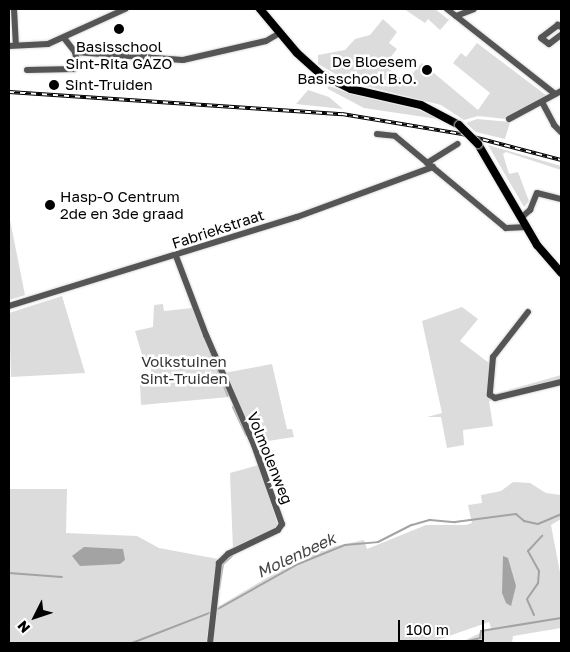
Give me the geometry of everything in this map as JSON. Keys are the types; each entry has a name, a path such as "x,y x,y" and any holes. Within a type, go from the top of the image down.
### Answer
{"main road":[{"path":"260,9 309,66 331,80 351,89 412,102 449,119 482,148 537,245 561,273"}],"street":[{"path":"14,9 12,46 40,46 64,38 125,9"},
{"path":"447,9 558,93 509,119"},
{"path":"456,16 474,9"},
{"path":"561,27 558,25 541,38 549,44 561,35"},
{"path":"75,52 183,60 260,43 280,33"},
{"path":"26,70 72,70 77,63 75,52 64,38"},
{"path":"542,102 554,125 561,132"},
{"path":"376,134 395,136 506,228 527,227"},
{"name":"Fabriekstraat","path":"9,306 176,256 430,165 457,144"},
{"path":"522,217 530,210 537,192 561,199"},
{"name":"Volmolenweg","path":"176,256 206,334 254,445 282,524 278,530 222,558 212,607 210,643"},
{"path":"528,312 493,357 490,395 495,398 561,382"}],"green space":[{"path":"404,9 435,9 449,20 440,30 428,19 425,23"},
{"path":"383,19 397,32 389,43 397,49 390,58 393,61 388,68 405,82 422,63 478,110 490,93 453,63 461,53 466,57 477,43 547,96 506,119 478,116 464,120 441,105 350,82 318,64 318,55 345,50 355,39 370,35"},
{"path":"327,85 350,94 419,110 438,119 364,108 328,89"},
{"path":"308,90 329,97 343,109 296,104"},
{"path":"477,119 510,122 505,139 476,132 466,123"},
{"path":"488,145 561,166 561,170 506,152 503,154 509,174 518,172 529,201 524,207"},
{"path":"9,215 25,295 9,300"},
{"path":"62,296 85,373 11,377 9,313"},
{"name":"Volkstuinen Sint-Truiden","path":"163,304 164,311 193,308 229,397 141,405 140,385 150,383 151,368 146,368 135,331 153,327 154,305"},
{"path":"462,307 478,319 460,341 489,363 488,396 561,375 561,381 489,401 493,426 463,430 464,445 447,448 441,417 427,417 442,413 422,321"},
{"path":"272,364 287,429 292,429 294,437 255,443 224,373"},
{"path":"259,465 278,526 233,550 230,473"},
{"path":"513,482 530,483 546,493 561,495 561,519 551,525 561,578 561,628 513,636 512,643 459,643 491,628 489,622 429,643 212,643 216,608 285,567 326,548 364,540 367,549 426,525 466,525 472,523 468,505 482,503 481,495 501,491"},
{"path":"9,489 67,489 66,533 137,536 159,548 218,559 206,643 9,643"}],"shaded area":[{"path":"84,547 123,549 125,560 120,564 80,566 72,556"},
{"path":"503,556 508,558 516,586 511,606 506,603 502,593"}],"waterway":[{"path":"210,351 228,396"},
{"path":"233,407 246,435"},
{"name":"Molenbeek","path":"216,610 298,564 345,545 378,542 412,525 430,520 455,522 516,514 524,521 538,524 561,514"},
{"path":"534,615 527,599 538,583 539,571 528,551 542,536"},
{"path":"219,589 223,564 232,556"},
{"path":"9,573 62,577"},
{"name":"Molenbeek","path":"132,643 212,612"},
{"path":"460,643 480,638 481,631 561,618"}],"railway":[{"path":"9,92 342,114 462,134 561,160"}],"place":[{"name":"Basisschool Sint-Rita GAZO","path":"119,29"},
{"name":"De Bloesem Basisschool B.O.","path":"427,70"},
{"name":"Sint-Truiden","path":"54,85"},
{"name":"Hasp-O Centrum 2de en 3de graad","path":"50,205"}]}
